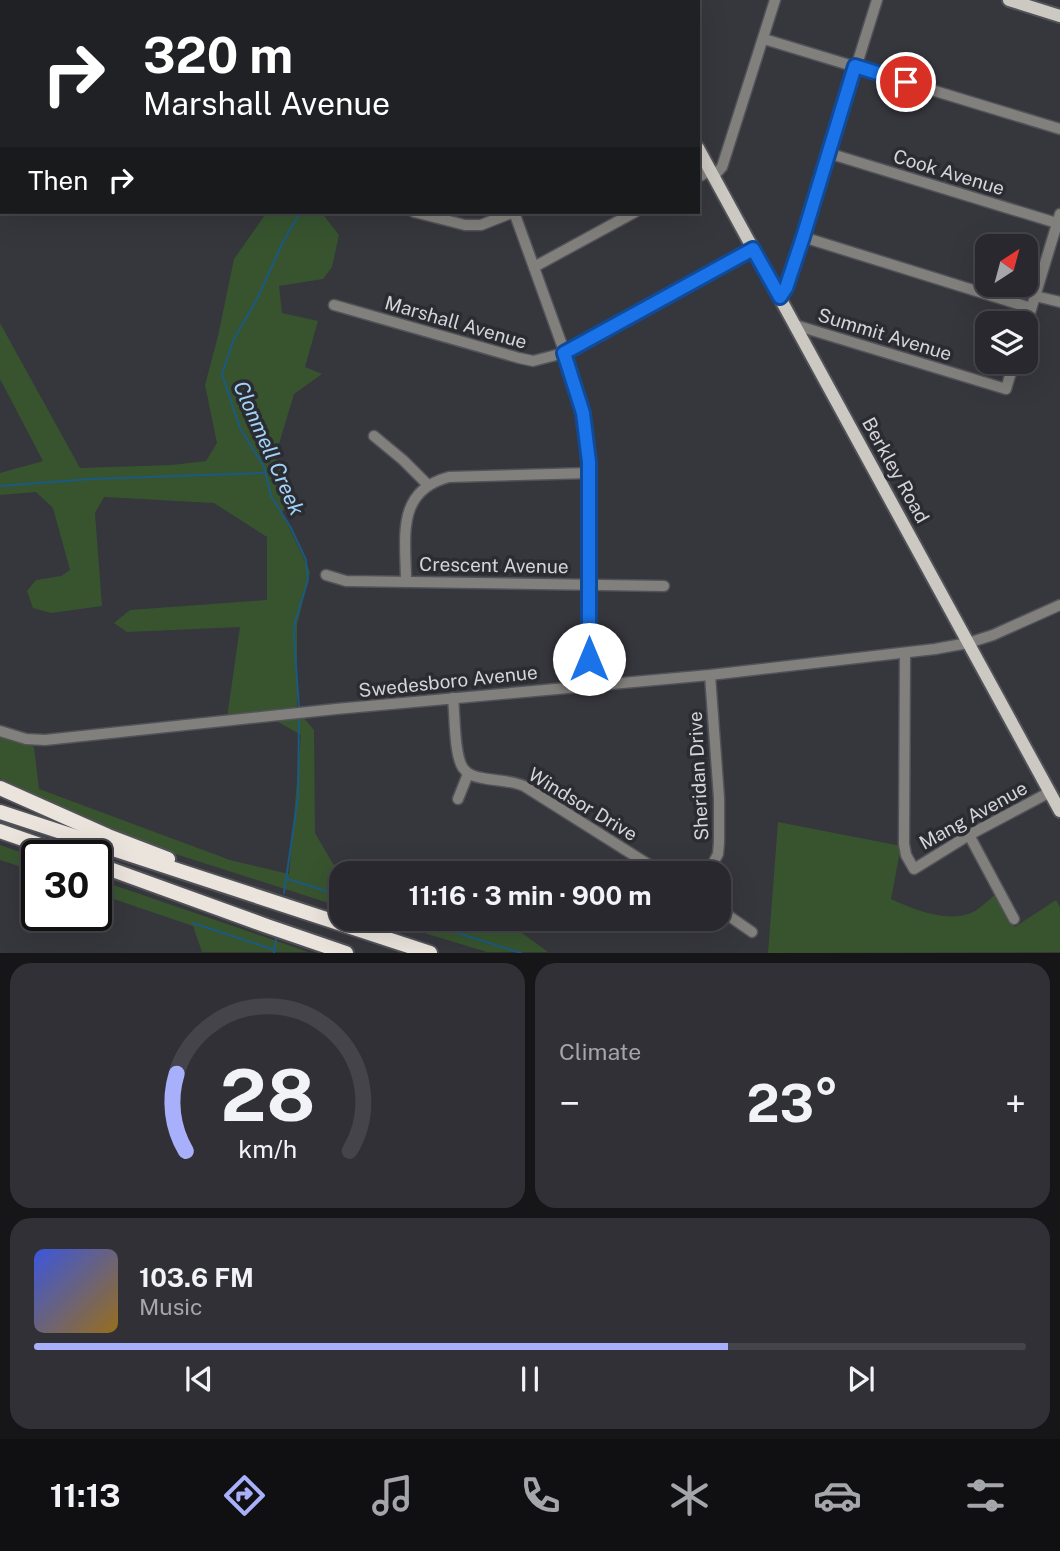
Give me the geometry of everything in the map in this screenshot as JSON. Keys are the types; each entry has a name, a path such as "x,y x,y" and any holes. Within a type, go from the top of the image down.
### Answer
{"highway":[{"path":"0,788 230,886"},
{"path":"0,812 430,953"},
{"path":"0,831 26,840"},
{"path":"112,870 346,953"},
{"path":"312,942 335,953"}],"main road":[{"path":"1009,0 1060,16"},
{"name":"Berkley Road","path":"700,152 1060,811"}],"street":[{"path":"700,176 722,167 775,0"},
{"path":"780,297 786,288 803,237 877,0"},
{"path":"764,39 1060,129"},
{"name":"Cook Avenue","path":"828,153 1059,221"},
{"path":"422,214 465,225 481,225 509,214"},
{"path":"515,214 583,413 589,473 589,685"},
{"path":"534,267 631,214"},
{"path":"1038,287 1059,221"},
{"path":"803,237 1031,308"},
{"name":"Marshall Avenue","path":"334,305 533,361 564,353 753,249"},
{"path":"1038,297 1060,302"},
{"path":"1030,311 1034,298"},
{"name":"Summit Avenue","path":"795,325 1006,389 1010,374"},
{"path":"374,436 404,460 428,485"},
{"path":"406,582 407,512 415,495 428,485 449,477 589,473"},
{"name":"Crescent Avenue","path":"326,575 346,581 664,586"},
{"name":"Swedesboro Avenue","path":"0,732 26,739 45,740 453,698 710,675 905,653 968,643 1060,605"},
{"name":"Mang Avenue","path":"905,653 904,844 906,855 914,869 1050,792"},
{"name":"Sheridan Drive","path":"710,675 719,798 719,842 714,861"},
{"path":"453,698 460,759 468,774 458,799"},
{"name":"Windsor Drive","path":"468,774 515,782 534,791 634,861"},
{"path":"970,835 1014,919"},
{"path":"731,917 752,932"}],"green space":[{"path":"266,214 323,214 339,235 332,267 323,279 279,286 282,313 318,321 305,367 322,374 294,394 275,457 295,498 282,512 310,572 297,625 297,710 314,730 315,833 331,861 329,861 329,903 117,833 0,778 0,735 34,747 39,789 230,860 289,874 301,735 264,714 227,718 240,627 127,632 114,623 130,610 267,600 267,537 214,503 104,497 95,513 102,606 51,613 33,608 27,591 36,580 61,576 70,570 53,508 36,492 0,495 0,473 43,461 0,379 0,323 80,468 172,465 206,461 217,443 205,385 234,259"},
{"path":"778,822 901,846 891,899 929,913 949,916 968,914 996,894 1015,927 1056,900 1060,907 1060,952 768,953"},
{"path":"0,845 21,852 21,867 0,860"},
{"path":"112,885 308,952 202,952 193,926 112,898"},
{"path":"418,931 519,931 548,952 487,952"}],"waterway":[{"name":"Clonmell Creek","path":"299,214 234,339 222,374 240,428 264,467 271,496 291,528 306,560 308,580 295,622 294,636 299,708"},
{"path":"0,486 91,479 264,473"},
{"name":"Clonmell Creek","path":"284,893 298,797 299,719"},
{"path":"288,879 329,892"},
{"path":"193,923 275,950"},
{"path":"451,931 521,953"},
{"name":"Clonmell Creek","path":"274,953 276,939"}],"route":[{"path":"589,659 589,462 583,413 564,353 753,249 780,297 786,288 803,237 855,66 906,82"}]}
